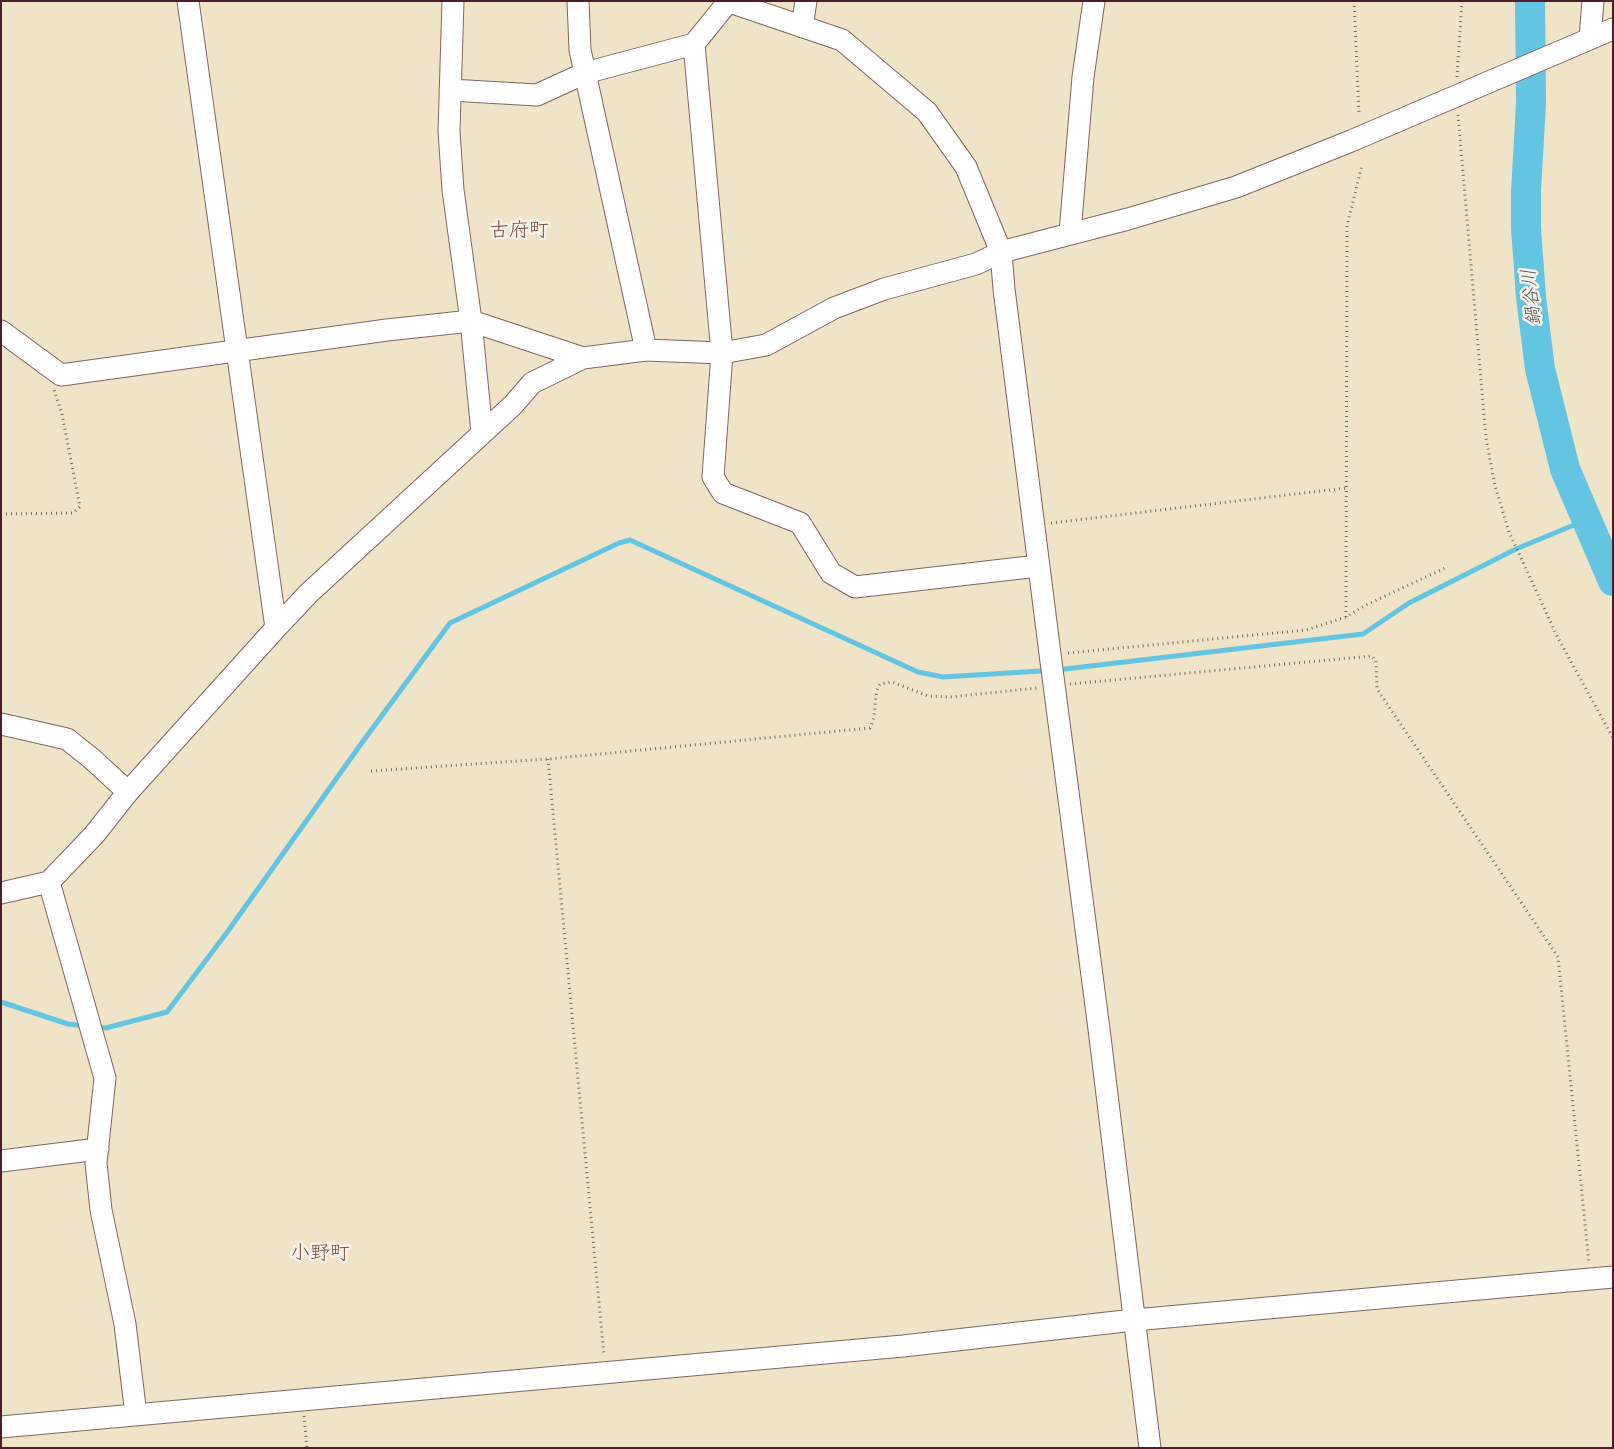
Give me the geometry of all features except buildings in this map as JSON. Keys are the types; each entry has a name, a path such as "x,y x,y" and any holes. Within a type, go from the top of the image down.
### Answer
{"street":[{"path":"188,1 276,628"},
{"path":"452,1 449,131 453,190 471,321 482,433"},
{"path":"578,1 580,50 646,350"},
{"path":"802,27 806,1"},
{"path":"1070,234 1083,77 1094,1"},
{"path":"1590,38 1593,1"},
{"path":"450,90 537,95 585,74 694,44 728,2 842,40 927,112 966,167 1002,252 1005,298 1033,526 1099,1029 1150,1448"},
{"path":"1,893 50,882 94,835 128,792 309,593 513,405 532,383 583,358 646,350 722,353 766,345 834,308 884,289 976,264 1002,252 1128,219 1236,187 1351,141 1613,29"},
{"path":"694,44 722,353 713,477 723,493 800,523 831,573 855,587 1038,566"},
{"path":"1,330 61,375 387,330 471,321 583,358"},
{"path":"1,724 67,739 128,792"},
{"path":"50,882 105,1078 96,1163 100,1210 125,1324 136,1415"},
{"path":"1,1161 98,1149"},
{"path":"1,1427 606,1374 903,1346 1134,1320 1613,1277"}],"path":[{"path":"1354,1 1359,114"},
{"path":"1462,1 1458,95 1486,438 1495,486 1509,532 1558,638 1613,738"},
{"path":"1346,617 1347,226 1362,164"},
{"path":"1,514 73,512 80,507 62,414 45,364"},
{"path":"1033,526 1346,488"},
{"path":"1050,654 1306,630 1346,617 1364,606 1445,568"},
{"path":"371,771 548,759 870,728 875,719 876,690 880,684 892,682 928,696 950,697 1372,656 1376,661 1377,689 1558,957 1590,1279"},
{"path":"548,759 606,1374"},
{"path":"303,1401 307,1448"}],"waterway":[{"name":"鍋谷川","path":"1530,1 1531,103 1526,228 1531,297 1540,369 1565,469 1613,581"},
{"path":"1065,669 1363,634 1409,603 1516,549 1586,520"},
{"path":"96,1027 106,1028 167,1012 228,931 450,623 619,543 630,540 918,672 943,677 1041,671"},
{"path":"1,1002 68,1024 85,1026"}],"district":[{"name":"古府町","path":"519,232"},
{"name":"小野町","path":"320,1255"}]}
